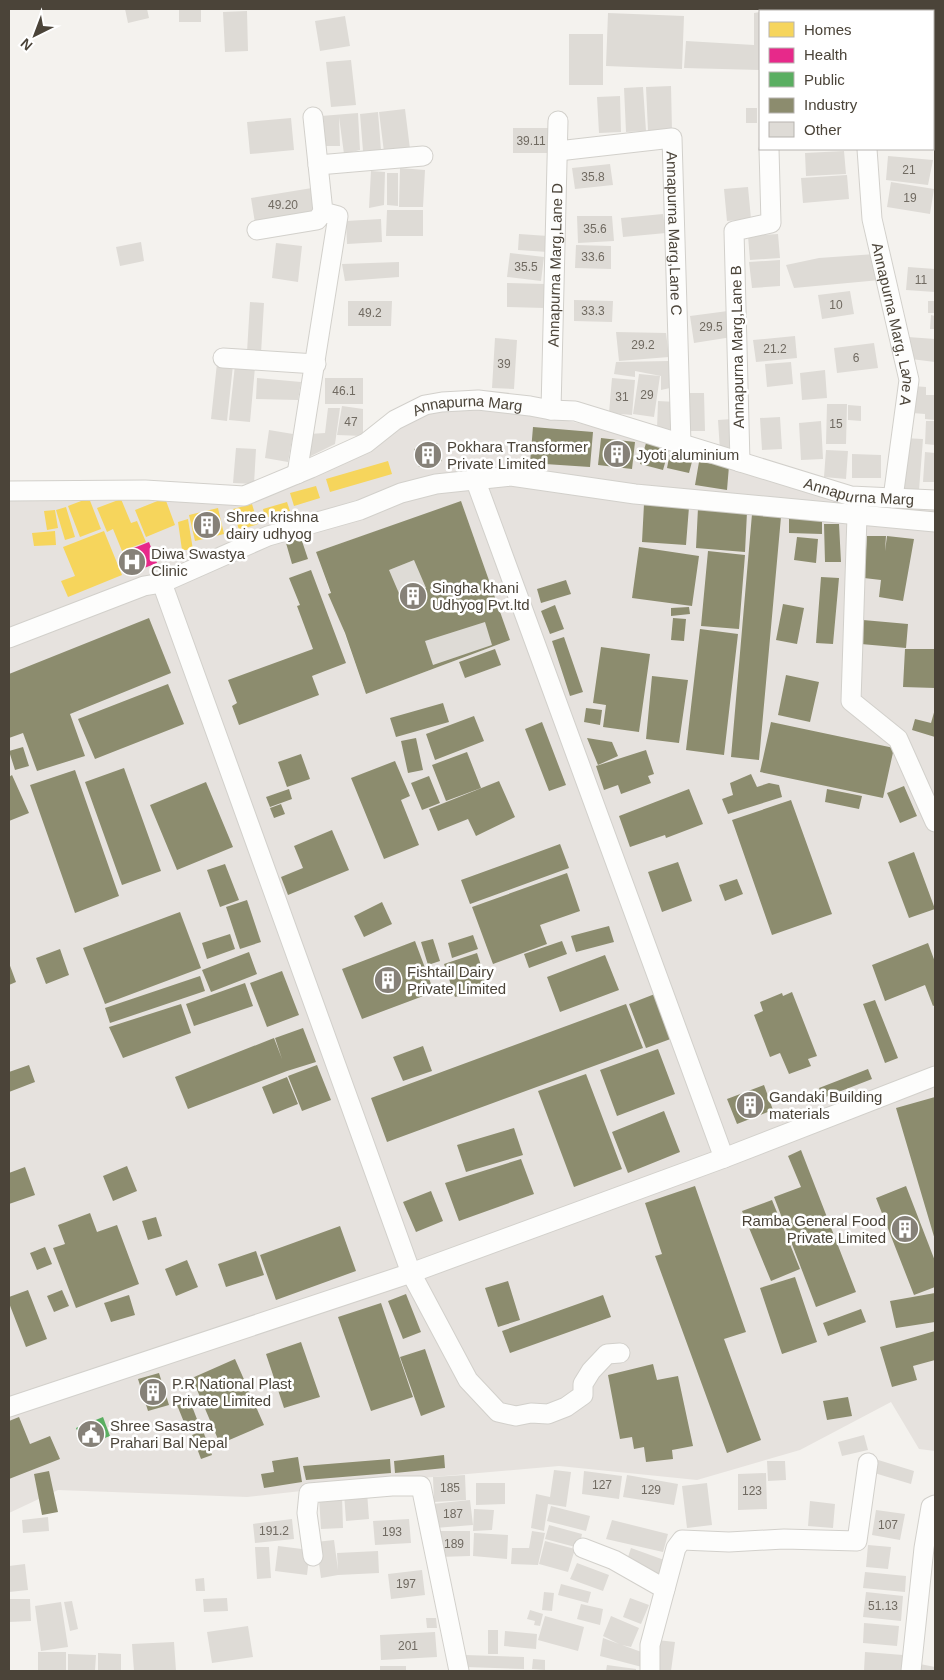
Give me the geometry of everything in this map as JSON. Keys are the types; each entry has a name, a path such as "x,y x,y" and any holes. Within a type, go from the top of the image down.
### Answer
{"street":[{"path":"257,230 317,220 323,212 313,117"},
{"name":"Annapurna Marg,Lane D","path":"551,410 558,121"},
{"name":"Annapurna Marg,Lane C","path":"558,151 672,138 681,444"},
{"name":"Annapurna Marg,Lane B","path":"740,462 734,231 772,222 769,150"},
{"name":"Annapurna Marg, Lane A","path":"867,150 872,219 909,380 893,498"},
{"path":"318,165 423,156"},
{"path":"297,474 316,364 338,216 323,212"},
{"path":"223,358 316,364"},
{"name":"Annapurna Marg","path":"9,491 145,490 244,496 366,443 395,420 425,404 478,400 551,410 575,411 851,496 935,500"},
{"path":"9,638 144,586 162,583 268,536 360,510 401,494 436,484 475,479 512,476 635,494 935,522"},
{"path":"475,479 724,1158"},
{"path":"857,516 851,702 898,739 935,822"},
{"path":"162,583 411,1273 468,1380 498,1412 516,1416 531,1413 548,1414 566,1407 582,1395 583,1384 591,1370 607,1354 620,1353"},
{"path":"10,1402 411,1273 724,1158 935,1076"},
{"path":"650,1671 650,1645 676,1548 682,1540 729,1542 784,1539 857,1541 868,1463"},
{"path":"313,1556 307,1513 309,1493 392,1486 421,1486 459,1671"},
{"path":"911,1671 924,1548 931,1507 935,1506"},
{"path":"583,1548 614,1560 665,1589"}],"shaded area":[{"path":"811,9 935,9 935,139 934,10"},
{"path":"482,405 528,412 655,440 813,495 935,507 935,1451 919,1449 891,1402 800,1450 697,1480 559,1466 410,1479 247,1497 58,1490 9,1513 9,495 132,493 245,504 427,407","holes":["461,502 510,640 366,694 316,552"]}],"building: Homes":[{"path":"388,461 392,474 330,492 326,479"},
{"path":"316,486 320,498 294,506 290,493"},
{"path":"89,498 101,529 80,537 68,506"},
{"path":"165,498 175,525 146,537 135,510"},
{"path":"121,499 131,523 137,521 146,542 122,551 113,529 107,532 97,508"},
{"path":"287,502 290,511 265,518 263,509"},
{"path":"252,504 258,524 239,530 233,509"},
{"path":"66,507 75,537 65,540 56,510"},
{"name":"Shree krishna dairy udhyog","path":"218,508 224,534 195,541 189,515"},
{"path":"55,510 58,528 47,530 44,511"},
{"path":"188,519 193,550 182,550 178,522"},
{"path":"55,531 56,545 34,546 32,533"},
{"path":"104,531 122,575 68,597 61,581 75,576 63,547"}],"building: Health":[{"path":"149,542 157,563 129,574 121,553"}],"building: Public":[{"path":"103,1417 110,1436 84,1446 76,1428"}],"building: Industry":[{"path":"935,9 935,33 934,10 874,10"},
{"path":"934,42 935,42 934,70"},
{"path":"533,427 593,432 590,467 530,463"},
{"name":"Jyoti aluminium","path":"601,438 635,442 632,469 598,465"},
{"name":"Pokhara Transformer Private Limited","path":"437,443 442,461 419,467 414,449"},
{"path":"646,443 669,449 663,470 640,464"},
{"path":"671,448 694,454 689,473 667,468"},
{"path":"699,462 729,466 727,490 695,485"},
{"name":"Singha khani Udhyog Pvt.ltd","path":"461,501 510,640 366,694 345,633 328,594 331,593 316,552"},
{"path":"644,504 689,507 686,545 642,542"},
{"path":"698,508 747,512 745,552 696,548"},
{"path":"752,514 781,517 759,760 731,757"},
{"path":"789,515 822,516 822,534 789,533"},
{"path":"824,524 839,524 841,562 825,562"},
{"path":"867,536 886,536 885,551 887,536 914,539 903,601 879,597 881,580 864,578"},
{"path":"797,537 818,539 816,563 794,560"},
{"path":"301,538 308,559 292,564 286,543"},
{"path":"639,547 699,556 692,606 632,598"},
{"path":"708,551 745,555 739,629 701,626"},
{"path":"311,570 346,663 312,676 319,695 239,725 232,706 237,703 228,680 313,649 297,606 300,605 289,578"},
{"path":"821,577 839,578 833,644 816,643"},
{"path":"566,580 571,594 541,603 537,589"},
{"path":"783,604 804,608 797,644 776,640"},
{"path":"555,605 564,629 550,634 541,611"},
{"path":"689,607 690,614 671,616 671,608"},
{"path":"149,618 171,673 70,714 85,756 37,771 23,733 9,738 9,674"},
{"path":"673,618 686,619 684,641 671,640"},
{"path":"863,620 908,624 906,648 861,644"},
{"path":"700,629 738,634 724,755 686,750"},
{"path":"564,637 583,692 570,696 552,641"},
{"path":"601,647 650,654 639,732 603,727 606,705 593,703"},
{"path":"495,649 501,665 465,678 459,662"},
{"path":"905,649 935,649 935,688 903,687"},
{"path":"786,675 819,682 810,722 778,715"},
{"path":"652,676 688,680 679,743 646,739"},
{"path":"168,684 184,724 95,759 78,719"},
{"path":"443,703 449,722 396,737 390,718"},
{"path":"586,708 602,710 600,725 584,722"},
{"path":"935,709 935,737 912,730 915,719 931,723"},
{"path":"474,716 484,741 435,760 426,734"},
{"path":"542,722 566,785 549,791 525,729"},
{"path":"771,722 894,748 883,798 760,772"},
{"path":"416,738 423,770 408,773 401,741"},
{"path":"587,738 612,742 618,756 598,765"},
{"path":"23,747 29,766 15,770 9,751"},
{"path":"646,750 654,774 648,776 651,783 621,794 618,785 604,790 596,766"},
{"path":"467,752 481,788 446,801 432,765"},
{"path":"301,754 310,779 287,787 278,762"},
{"path":"395,761 410,796 401,800 419,845 384,859 351,778"},
{"path":"124,768 161,871 122,885 85,782"},
{"path":"75,770 119,896 75,913 30,785"},
{"path":"751,774 757,787 769,783 779,785 782,797 728,814 722,799 733,795 730,783"},
{"path":"12,775 29,813 9,821 9,777"},
{"path":"429,776 440,803 422,810 411,783"},
{"path":"499,781 515,817 476,836 468,819 438,831 429,809"},
{"path":"206,782 233,847 177,870 150,805"},
{"path":"904,786 917,816 900,823 887,793"},
{"path":"289,789 292,799 270,807 266,797"},
{"path":"689,789 703,824 666,838 665,835 630,847 619,816"},
{"path":"827,789 862,796 859,809 825,802"},
{"path":"791,800 832,914 772,935 732,820"},
{"path":"281,804 285,814 274,818 270,808"},
{"path":"332,830 349,870 288,895 281,877 303,868 294,846"},
{"path":"560,844 569,868 470,904 461,880"},
{"path":"914,852 935,909 909,918 888,862"},
{"path":"678,862 692,901 662,912 648,872"},
{"path":"225,864 239,900 220,907 207,870"},
{"path":"567,873 580,911 540,925 547,944 493,964 472,907"},
{"path":"737,879 743,894 725,901 719,885"},
{"path":"247,900 261,942 240,949 226,907"},
{"path":"382,902 392,924 364,937 354,916"},
{"path":"180,912 201,968 105,1004 83,948"},
{"path":"609,926 614,942 576,952 571,936"},
{"path":"230,934 235,949 207,959 202,943"},
{"path":"473,935 478,949 452,958 448,943"},
{"path":"433,939 440,961 428,965 421,942"},
{"name":"Fishtail Dairy Private Limited","path":"415,941 434,992 362,1019 342,969"},
{"path":"562,941 567,954 529,968 524,954"},
{"path":"928,943 935,962 935,1005 933,1006 925,985 885,1001 872,965"},
{"path":"60,949 69,975 46,984 36,958"},
{"path":"249,952 257,974 211,992 202,970"},
{"path":"477,953 488,987 455,997 444,964"},
{"path":"605,955 619,990 560,1012 547,977"},
{"path":"9,963 16,982 9,985"},
{"path":"282,971 299,1015 267,1027 250,983"},
{"path":"200,976 205,991 110,1023 105,1008"},
{"path":"245,983 253,1006 194,1026 186,1004"},
{"path":"660,992 676,1037 646,1048 629,1004"},
{"path":"792,992 817,1056 808,1059 811,1066 789,1074 780,1053 770,1057 754,1015 763,1011 760,1002 782,993 783,996"},
{"path":"875,1000 898,1058 885,1063 863,1004"},
{"path":"181,1004 191,1033 123,1058 109,1027"},
{"path":"626,1004 643,1048 387,1142 371,1098"},
{"path":"303,1028 316,1062 287,1071 188,1109 175,1077 274,1038 282,1059 275,1038"},
{"path":"423,1046 432,1071 403,1081 393,1057"},
{"path":"658,1049 675,1094 617,1116 600,1070"},
{"path":"29,1065 35,1082 9,1092 9,1072"},
{"path":"317,1065 331,1100 302,1111 288,1076"},
{"path":"868,1069 872,1079 823,1098 819,1088"},
{"path":"586,1074 622,1169 574,1187 538,1091"},
{"path":"287,1077 298,1104 273,1114 262,1087"},
{"name":"Gandaki Building materials","path":"764,1085 773,1110 737,1124 727,1099"},
{"path":"935,1097 935,1240 896,1108"},
{"path":"664,1111 680,1152 628,1173 612,1132"},
{"path":"514,1128 523,1155 466,1172 457,1145"},
{"path":"801,1150 856,1292 816,1307 774,1197 801,1187 788,1156"},
{"path":"521,1159 534,1194 459,1221 445,1183"},
{"path":"127,1166 137,1191 113,1201 103,1176"},
{"path":"25,1167 35,1195 9,1204 9,1173"},
{"path":"695,1186 746,1332 724,1339 761,1440 727,1453 655,1256 662,1254 645,1203"},
{"name":"Ramba General Food Private Limited","path":"906,1186 935,1261 935,1287 914,1295 876,1198"},
{"path":"431,1191 443,1221 416,1232 403,1202"},
{"path":"772,1200 800,1269 771,1281 742,1211"},
{"path":"90,1213 97,1232 117,1225 139,1284 76,1308 53,1248 65,1244 58,1225"},
{"path":"156,1217 162,1236 148,1240 142,1221"},
{"path":"340,1226 356,1271 276,1300 260,1255"},
{"path":"45,1247 52,1264 37,1270 30,1253"},
{"path":"256,1251 264,1275 226,1287 218,1264"},
{"path":"187,1260 198,1287 176,1296 165,1269"},
{"path":"795,1277 817,1342 782,1354 760,1288"},
{"path":"508,1281 520,1320 498,1327 485,1288"},
{"path":"28,1290 47,1339 26,1347 9,1303 9,1297"},
{"path":"62,1290 69,1306 54,1312 47,1296"},
{"path":"935,1293 935,1322 896,1328 890,1301"},
{"path":"406,1294 421,1332 403,1339 388,1301"},
{"path":"129,1295 135,1315 111,1322 104,1303"},
{"path":"603,1295 611,1317 510,1353 502,1331"},
{"path":"381,1303 413,1397 371,1411 338,1317"},
{"path":"861,1309 866,1322 828,1336 823,1323"},
{"path":"935,1331 935,1360 913,1366 917,1380 892,1387 880,1347"},
{"path":"301,1342 320,1397 284,1408 266,1354"},
{"path":"425,1349 445,1407 421,1416 400,1357"},
{"path":"235,1359 264,1425 220,1444 192,1378"},
{"path":"653,1364 657,1380 678,1376 693,1446 672,1450 673,1459 646,1462 644,1447 634,1449 632,1437 620,1439 608,1375"},
{"name":"P.R National Plast Private Limited","path":"159,1373 169,1405 148,1411 138,1379"},
{"path":"848,1397 852,1416 827,1420 823,1401"},
{"path":"190,1401 200,1427 188,1432 177,1405"},
{"path":"19,1417 30,1444 50,1436 60,1459 9,1479 9,1421"},
{"path":"203,1431 212,1455 201,1459 192,1435"},
{"path":"444,1455 445,1468 395,1473 394,1461"},
{"path":"298,1457 302,1482 264,1488 261,1474 274,1472 272,1461"},
{"path":"390,1459 391,1473 306,1480 303,1466"},
{"path":"49,1471 58,1512 42,1515 34,1474"}],"building: Other":[{"path":"125,9 147,9 149,18 128,23"},
{"path":"179,9 201,9 201,22 179,22"},
{"path":"247,11 248,51 225,52 223,12"},
{"path":"759,12 759,70 684,68 686,41 754,45 754,13"},
{"path":"608,13 684,16 682,69 606,66"},
{"path":"345,16 350,46 320,51 315,21"},
{"path":"569,34 603,34 603,85 569,85"},
{"path":"351,60 356,105 331,107 326,62"},
{"path":"671,86 672,131 648,131 646,87"},
{"path":"643,87 646,131 626,132 624,88"},
{"path":"620,96 621,132 599,133 597,97"},
{"path":"746,108 757,108 757,123 746,123"},
{"path":"405,109 410,149 384,152 379,112"},
{"path":"378,112 381,150 363,151 360,114"},
{"path":"358,113 360,150 344,154 339,117 340,146 322,146 321,116"},
{"path":"291,118 294,150 250,154 247,122"},
{"path":"513,128 549,128 549,153 513,153"},
{"path":"844,151 846,174 806,176 805,153"},
{"path":"888,156 933,160 928,185 886,180"},
{"path":"610,164 613,185 575,189 572,168"},
{"path":"400,168 425,170 423,207 399,207"},
{"path":"371,171 385,172 384,205 369,208"},
{"path":"387,173 398,173 398,206 387,205"},
{"path":"847,175 849,199 803,203 801,178"},
{"path":"891,182 934,189 930,214 887,207"},
{"path":"748,187 751,219 727,221 724,189"},
{"path":"312,188 316,213 255,223 251,198"},
{"path":"387,210 423,210 423,236 386,236"},
{"path":"663,214 666,233 623,237 621,218"},
{"path":"577,216 612,216 614,241 578,243"},
{"path":"381,219 382,242 347,244 346,221"},
{"path":"519,234 548,236 548,252 518,250"},
{"path":"778,234 780,258 750,260 748,236"},
{"path":"141,242 144,261 120,266 116,247"},
{"path":"276,243 302,246 298,282 272,278"},
{"path":"576,245 611,246 611,269 575,268"},
{"path":"510,253 544,257 541,281 507,277"},
{"path":"875,254 880,280 794,288 786,265 819,258"},
{"path":"780,260 780,286 752,288 749,262"},
{"path":"399,262 399,277 345,281 342,264"},
{"path":"908,267 935,269 935,292 906,290"},
{"path":"507,283 545,284 545,308 507,307"},
{"path":"850,291 854,314 822,319 818,295"},
{"path":"574,300 613,301 612,322 574,321"},
{"path":"348,301 392,301 391,326 348,326"},
{"path":"928,301 935,301 935,313 928,313"},
{"path":"250,302 264,303 261,353 247,352"},
{"path":"728,311 732,337 694,343 690,316"},
{"path":"931,315 935,316 935,329 930,329"},
{"path":"616,332 666,333 669,357 619,361"},
{"path":"795,336 797,358 756,362 753,340"},
{"path":"908,337 935,339 935,362 911,359"},
{"path":"495,338 517,340 514,389 492,388"},
{"path":"874,343 878,368 837,373 834,348"},
{"path":"669,361 670,388 661,390 661,376 635,371 635,377 614,374 616,362"},
{"path":"791,362 793,384 767,387 765,364"},
{"path":"217,363 233,365 227,421 211,419"},
{"path":"235,365 255,367 250,422 229,420"},
{"path":"825,370 827,398 802,400 800,373"},
{"path":"639,374 660,376 654,417 633,414"},
{"path":"257,378 301,382 298,400 256,399"},
{"path":"325,378 363,378 363,404 325,404"},
{"path":"612,378 635,380 632,415 609,413"},
{"path":"913,386 926,387 926,395 935,395 935,420 925,419 925,414 912,413"},
{"path":"689,393 704,393 705,431 689,431"},
{"path":"658,401 676,402 674,430 657,429"},
{"path":"827,404 847,404 846,444 826,444"},
{"path":"848,405 861,406 861,421 848,420"},
{"path":"342,406 363,409 363,436 337,435"},
{"path":"328,408 340,408 335,444 307,458 309,434 325,433"},
{"path":"780,417 782,449 762,450 760,418"},
{"path":"732,419 734,450 720,451 718,420"},
{"path":"821,421 823,459 801,460 799,423"},
{"path":"926,421 935,421 935,445 925,444"},
{"path":"269,430 293,434 288,462 265,458"},
{"path":"903,438 923,439 919,490 900,489"},
{"path":"236,448 256,449 254,484 233,483"},
{"path":"826,450 848,451 846,479 824,477"},
{"path":"925,452 935,453 935,482 923,482"},
{"path":"852,454 881,455 881,478 852,478"},
{"path":"414,560 426,588 401,598 389,570"},
{"path":"485,622 492,645 433,665 425,641"},
{"path":"864,1435 868,1450 842,1456 838,1442"},
{"path":"875,1459 914,1471 911,1484 871,1472"},
{"path":"767,1461 785,1461 786,1480 768,1481"},
{"path":"554,1470 571,1472 566,1507 548,1504 544,1531 531,1528 536,1494 550,1497"},
{"path":"584,1471 622,1476 619,1499 582,1494"},
{"path":"766,1473 767,1509 738,1510 738,1474"},
{"path":"465,1475 466,1500 434,1502 433,1477"},
{"path":"627,1475 678,1484 674,1505 623,1497"},
{"path":"476,1483 505,1483 505,1504 476,1505"},
{"path":"707,1483 712,1525 687,1528 682,1486"},
{"path":"367,1492 369,1519 346,1521 344,1493"},
{"path":"342,1496 343,1528 321,1529 319,1497"},
{"path":"470,1500 473,1525 435,1528 432,1504"},
{"path":"810,1501 835,1504 833,1528 808,1526"},
{"path":"551,1506 590,1516 586,1531 547,1521"},
{"path":"474,1509 494,1510 492,1530 473,1531"},
{"path":"876,1510 905,1514 900,1540 872,1535"},
{"path":"48,1517 49,1531 23,1533 22,1520"},
{"path":"292,1519 294,1539 255,1543 253,1524"},
{"path":"409,1519 411,1543 375,1545 373,1521"},
{"path":"612,1520 668,1534 663,1552 606,1539"},
{"path":"549,1525 582,1534 579,1548 545,1539"},
{"path":"439,1531 470,1531 470,1556 439,1557"},
{"path":"532,1531 545,1533 538,1565 511,1564 512,1548 529,1548"},
{"path":"474,1533 508,1535 507,1559 473,1556"},
{"path":"334,1540 338,1570 337,1553 378,1551 379,1573 338,1575 321,1578 316,1542"},
{"path":"545,1541 575,1549 568,1572 539,1564"},
{"path":"868,1545 891,1547 888,1569 866,1567"},
{"path":"278,1546 310,1550 307,1575 275,1571"},
{"path":"255,1547 269,1547 271,1578 257,1579"},
{"path":"631,1548 667,1561 660,1579 625,1566"},
{"path":"577,1563 609,1575 603,1591 570,1579"},
{"path":"25,1564 28,1590 9,1592 9,1566"},
{"path":"422,1570 425,1595 391,1599 388,1574"},
{"path":"865,1572 906,1576 905,1592 863,1588"},
{"path":"204,1578 205,1591 196,1591 195,1579"},
{"path":"561,1584 591,1592 588,1603 558,1595"},
{"path":"544,1592 554,1593 552,1611 542,1610"},
{"path":"866,1592 903,1596 901,1621 863,1617"},
{"path":"227,1598 228,1611 204,1612 203,1599"},
{"path":"630,1598 649,1605 641,1624 623,1617"},
{"path":"9,1599 30,1599 31,1621 9,1622"},
{"path":"72,1601 78,1629 70,1631 64,1602"},
{"path":"61,1602 68,1647 41,1651 35,1606"},
{"path":"581,1604 603,1609 600,1625 577,1619"},
{"path":"530,1610 543,1614 540,1626 534,1625 535,1621 527,1619"},
{"path":"545,1616 584,1627 578,1651 538,1640"},
{"path":"611,1616 639,1628 631,1647 622,1645 647,1654 642,1667 600,1656 603,1638 619,1644 603,1636"},
{"path":"426,1618 436,1618 437,1628 427,1628"},
{"path":"864,1623 899,1626 897,1646 863,1643"},
{"path":"248,1626 253,1657 212,1663 207,1632"},
{"path":"488,1630 498,1630 498,1654 488,1654"},
{"path":"505,1631 537,1634 536,1649 504,1646"},
{"path":"435,1632 437,1657 381,1660 380,1635"},
{"path":"657,1640 675,1642 671,1671 653,1671"},
{"path":"174,1642 176,1671 134,1671 132,1644"},
{"path":"38,1652 66,1652 66,1671 38,1671"},
{"path":"865,1652 903,1655 901,1671 864,1671"},
{"path":"98,1653 121,1654 121,1671 98,1671"},
{"path":"68,1654 96,1655 95,1671 68,1671"},
{"path":"465,1655 524,1657 524,1669 465,1667"},
{"path":"533,1659 545,1660 545,1670 532,1669"},
{"path":"920,1664 935,1667 935,1671 919,1671"},
{"path":"607,1665 636,1669 636,1671 606,1671"},
{"path":"380,1666 406,1666 406,1671 380,1671"}],"place":[{"name":"Jyoti aluminium","path":"617,454"},
{"name":"Pokhara Transformer Private Limited","path":"428,455"},
{"name":"Shree krishna dairy udhyog","path":"207,525"},
{"name":"Diwa Swastya Clinic","path":"132,562"},
{"name":"Singha khani Udhyog Pvt.ltd","path":"413,596"},
{"name":"Fishtail Dairy Private Limited","path":"388,980"},
{"name":"Gandaki Building materials","path":"750,1105"},
{"name":"Ramba General Food Private Limited","path":"905,1229"},
{"name":"P.R National Plast Private Limited","path":"153,1392"},
{"name":"Shree Sasastra Prahari Bal Nepal","path":"91,1434"}]}
